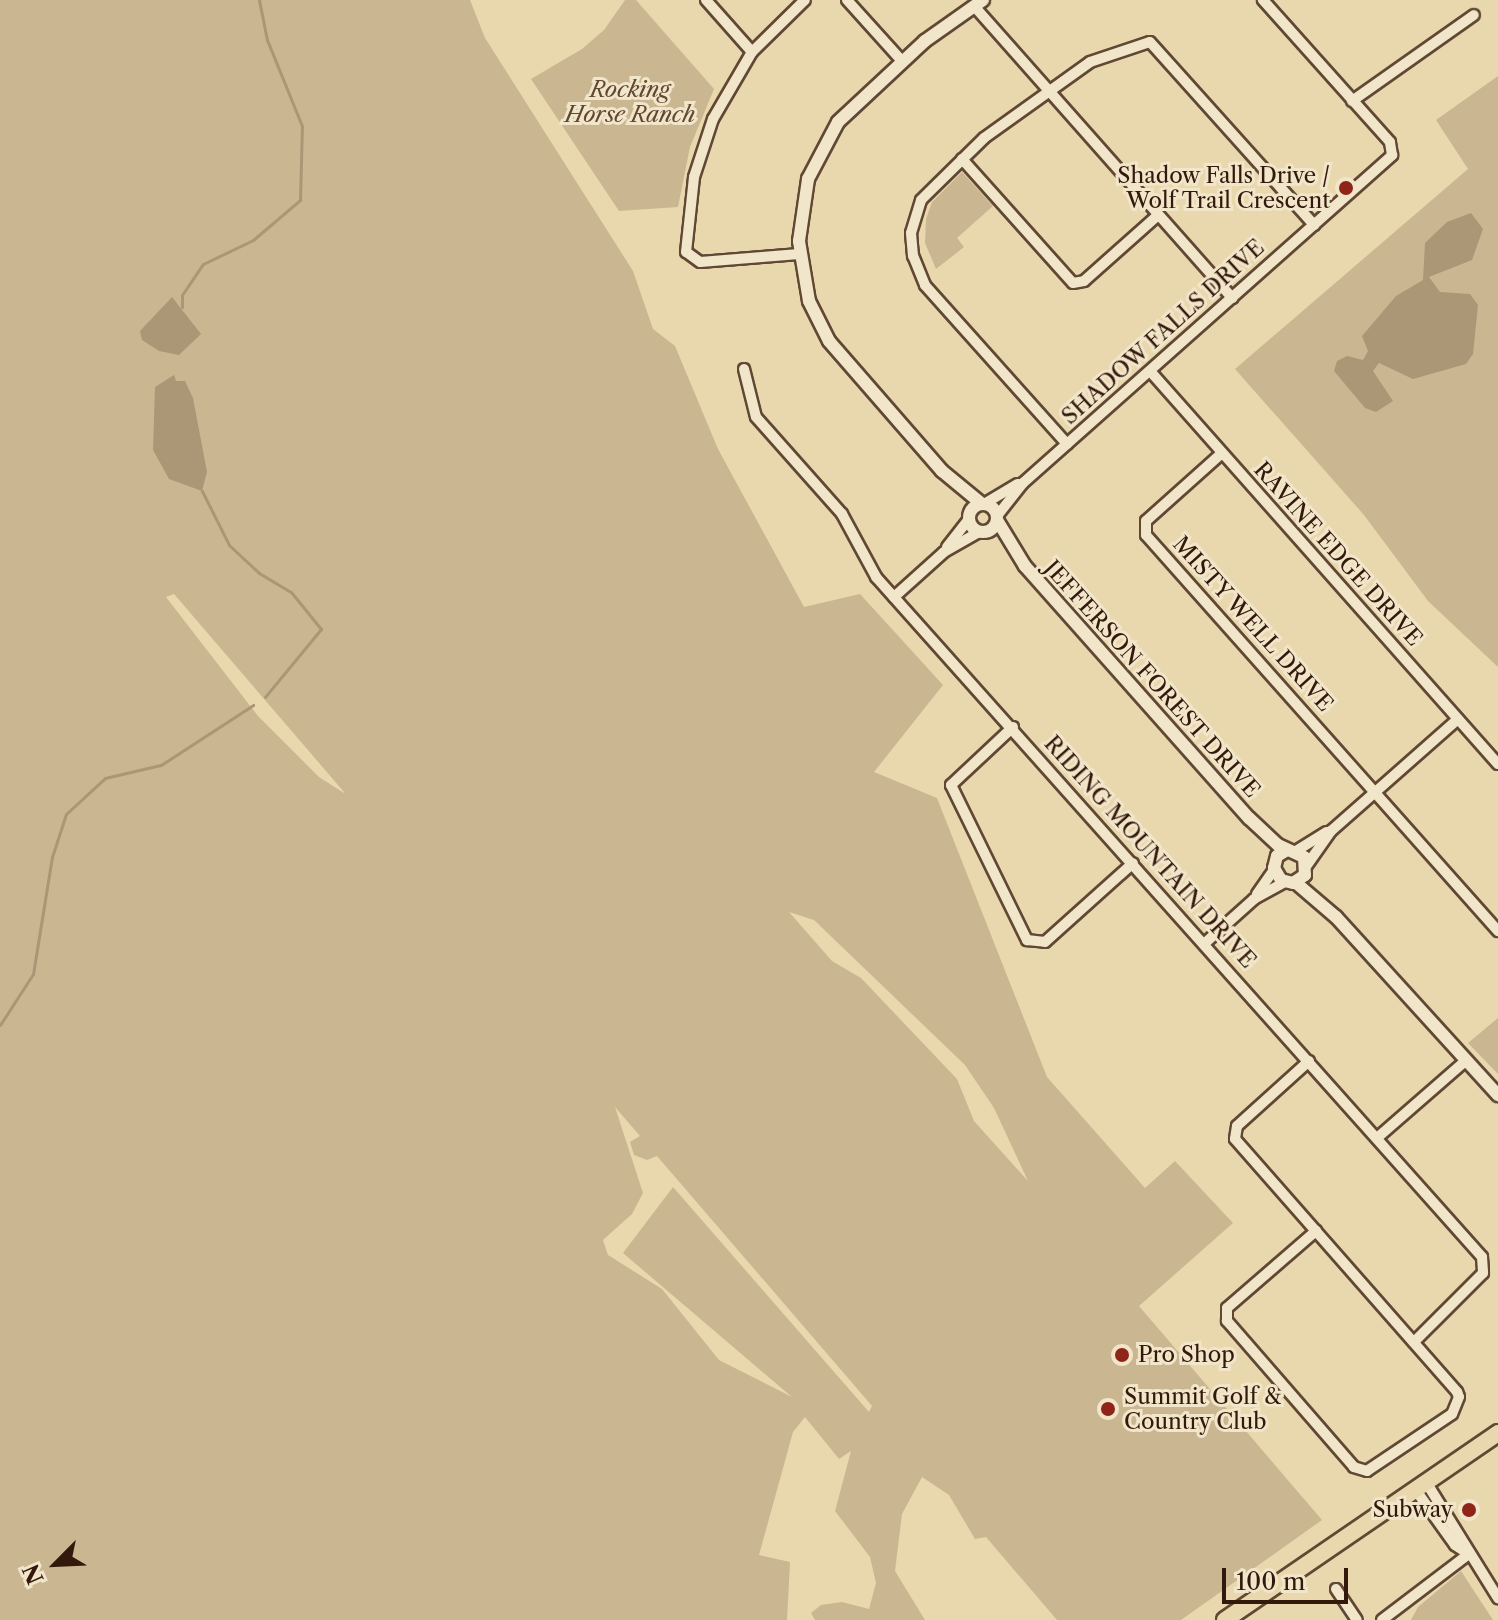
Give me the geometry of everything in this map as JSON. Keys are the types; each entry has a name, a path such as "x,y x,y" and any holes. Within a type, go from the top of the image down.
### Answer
{"main road":[{"path":"1225,1620 1498,1433"}],"street":[{"path":"706,0 752,52"},
{"path":"799,254 700,262 686,252 702,148 718,107 752,52 805,0"},
{"path":"847,0 902,61"},
{"name":"SHADOW FALLS DRIVE","path":"997,518 1023,483 1392,155 1390,142 1263,0"},
{"path":"894,597 944,552 968,518 983,504 942,471 829,341 809,301 799,254 802,200 823,146 848,111 902,61 978,3 1049,91 1232,298"},
{"path":"1352,101 1474,15"},
{"path":"1067,444 925,285 916,267 911,233 917,208 934,183 1049,91 1105,54 1145,42 1156,44 1314,225"},
{"path":"962,159 1073,283 1084,281 1158,215"},
{"name":"RIDING MOUNTAIN DRIVE","path":"744,369 756,417 842,514 868,565 894,597 1205,943 1484,1262 1483,1273 1414,1342"},
{"name":"RAVINE EDGE DRIVE","path":"1150,371 1498,764"},
{"name":"MISTY WELL DRIVE","path":"1222,453 1146,521 1146,535 1375,792"},
{"path":"942,471 968,518"},
{"name":"SHADOW FALLS DRIVE","path":"983,504 1023,483"},
{"name":"JEFFERSON FOREST DRIVE","path":"983,504 997,518 1025,566"},
{"name":"JEFFERSON FOREST DRIVE","path":"968,518 1025,566 1249,818 1292,850 1306,868"},
{"path":"944,552 981,532 997,518"},
{"path":"1205,943 1254,899 1290,882 1306,868 1331,831 1458,719"},
{"path":"1013,727 951,785 1027,940 1045,942 1133,863"},
{"path":"1375,792 1498,931"},
{"name":"JEFFERSON FOREST DRIVE","path":"1249,818 1274,866 1290,882"},
{"path":"1254,899 1274,866 1292,850 1331,831"},
{"path":"1306,868 1336,917 1464,1062 1498,1095"},
{"path":"1290,882 1336,917"},
{"path":"1309,1061 1234,1132 1457,1392 1459,1406 1372,1468 1357,1470 1225,1315 1316,1231"},
{"path":"1377,1138 1464,1062"},
{"path":"1421,1486 1455,1545 1469,1554 1498,1598"},
{"path":"1382,1620 1469,1554"},
{"path":"1336,1589 1357,1620"}],"green space":[{"path":"0,0 470,0 485,38 633,271 653,329 675,346 718,449 804,607 860,594 943,685 874,772 937,798 1047,1077 1145,1188 1175,1161 1233,1223 1139,1306 1322,1520 1181,1620 1057,1620 986,1537 975,1539 949,1495 922,1477 902,1514 895,1571 925,1620 815,1620 811,1613 821,1605 842,1602 869,1609 876,1583 870,1557 835,1511 851,1451 839,1459 805,1417 793,1432 759,1555 790,1562 787,1620 0,1620","holes":["174,594 344,792 344,793 319,777 258,716 166,597","789,912 814,920 965,1065 994,1108 1028,1181 974,1121 957,1079 861,978 832,961","615,1107 640,1136 630,1142 634,1155 647,1160 657,1156 872,1406 869,1412 673,1187 623,1253 792,1397 719,1360 662,1289 608,1255 603,1240 632,1214 643,1193"]},
{"name":"Rocking Horse Ranch","path":"625,0 636,0 714,89 690,147 678,207 619,211 531,79 582,49 604,30"},
{"path":"1498,76 1498,667 1428,601 1364,515 1235,369 1468,169 1436,120"},
{"path":"962,172 993,206 957,238 964,247 936,269 925,243 926,219 932,202"},
{"path":"1498,1018 1498,1074 1468,1043"},
{"path":"1461,1571 1493,1620 1411,1620 1418,1607"}],"shaded area":[{"path":"1471,213 1483,229 1472,260 1429,277 1440,292 1470,294 1478,305 1473,354 1466,364 1413,379 1379,363 1373,371 1393,401 1376,412 1365,408 1334,371 1337,361 1347,356 1363,360 1368,351 1362,336 1396,296 1423,280 1425,243 1447,222"},
{"path":"172,297 201,334 179,355 159,351 142,340 140,331"},
{"path":"174,375 176,381 185,381 193,398 207,472 202,491 169,479 153,450 155,387"}],"waterway":[{"path":"182,307 182,295 203,264 253,240 300,200 302,126 267,40 259,0"},
{"path":"202,491 229,545 259,573 291,592 321,629 265,697"},
{"path":"0,1025 33,974 52,857 66,814 105,778 161,765 253,705"}],"place":[{"name":"Shadow Falls Drive / Wolf Trail Crescent","path":"1346,188"},
{"name":"Pro Shop","path":"1122,1355"},
{"name":"Summit Golf & Country Club","path":"1108,1409"},
{"name":"Subway","path":"1469,1510"}]}
